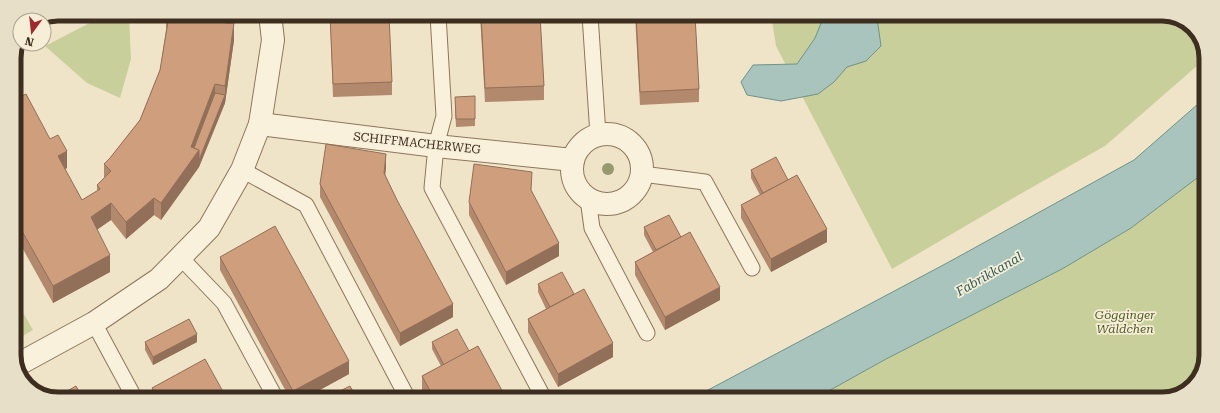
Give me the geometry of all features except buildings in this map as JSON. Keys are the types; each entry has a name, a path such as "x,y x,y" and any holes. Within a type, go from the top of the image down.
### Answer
{"street":[{"path":"22,362 94,323 159,279 209,228 242,170 260,124 273,40 271,21"},
{"name":"SCHIFFMACHERWEG","path":"260,124 436,146 573,160"},
{"path":"612,134 626,139 640,154 642,174 637,188 626,199 617,203 597,203 580,191 574,181 572,170 573,160 577,151 582,144 598,135 612,134"}],"lane":[{"path":"438,21 444,116 436,146 432,188 541,392"},
{"path":"590,21 598,135"},
{"path":"242,170 306,205 404,392"},
{"path":"642,174 705,182 752,268"},
{"path":"588,198 592,228 647,333"},
{"path":"181,258 224,304 272,392"},
{"path":"94,323 131,392"}],"green space":[{"path":"93,21 129,21 131,59 120,98 87,83 52,52 52,42"},
{"path":"772,21 1167,21 1180,26 1190,34 1196,44 1199,64 1105,146 892,269 776,46"},
{"name":"Gögginger Wäldchen","path":"1199,177 1199,360 1193,376 1178,388 1162,392 827,392 886,359 1062,269 1131,228"},
{"path":"21,309 33,330 21,337"}],"water":[{"path":"822,21 877,21 881,46 866,61 847,67 834,82 818,94 781,101 747,95 741,82 753,65 797,64 815,38"},
{"name":"Fabrikkanal","path":"1199,103 1199,177 1131,228 1062,269 886,359 827,392 704,392 947,263 1134,160"}]}
